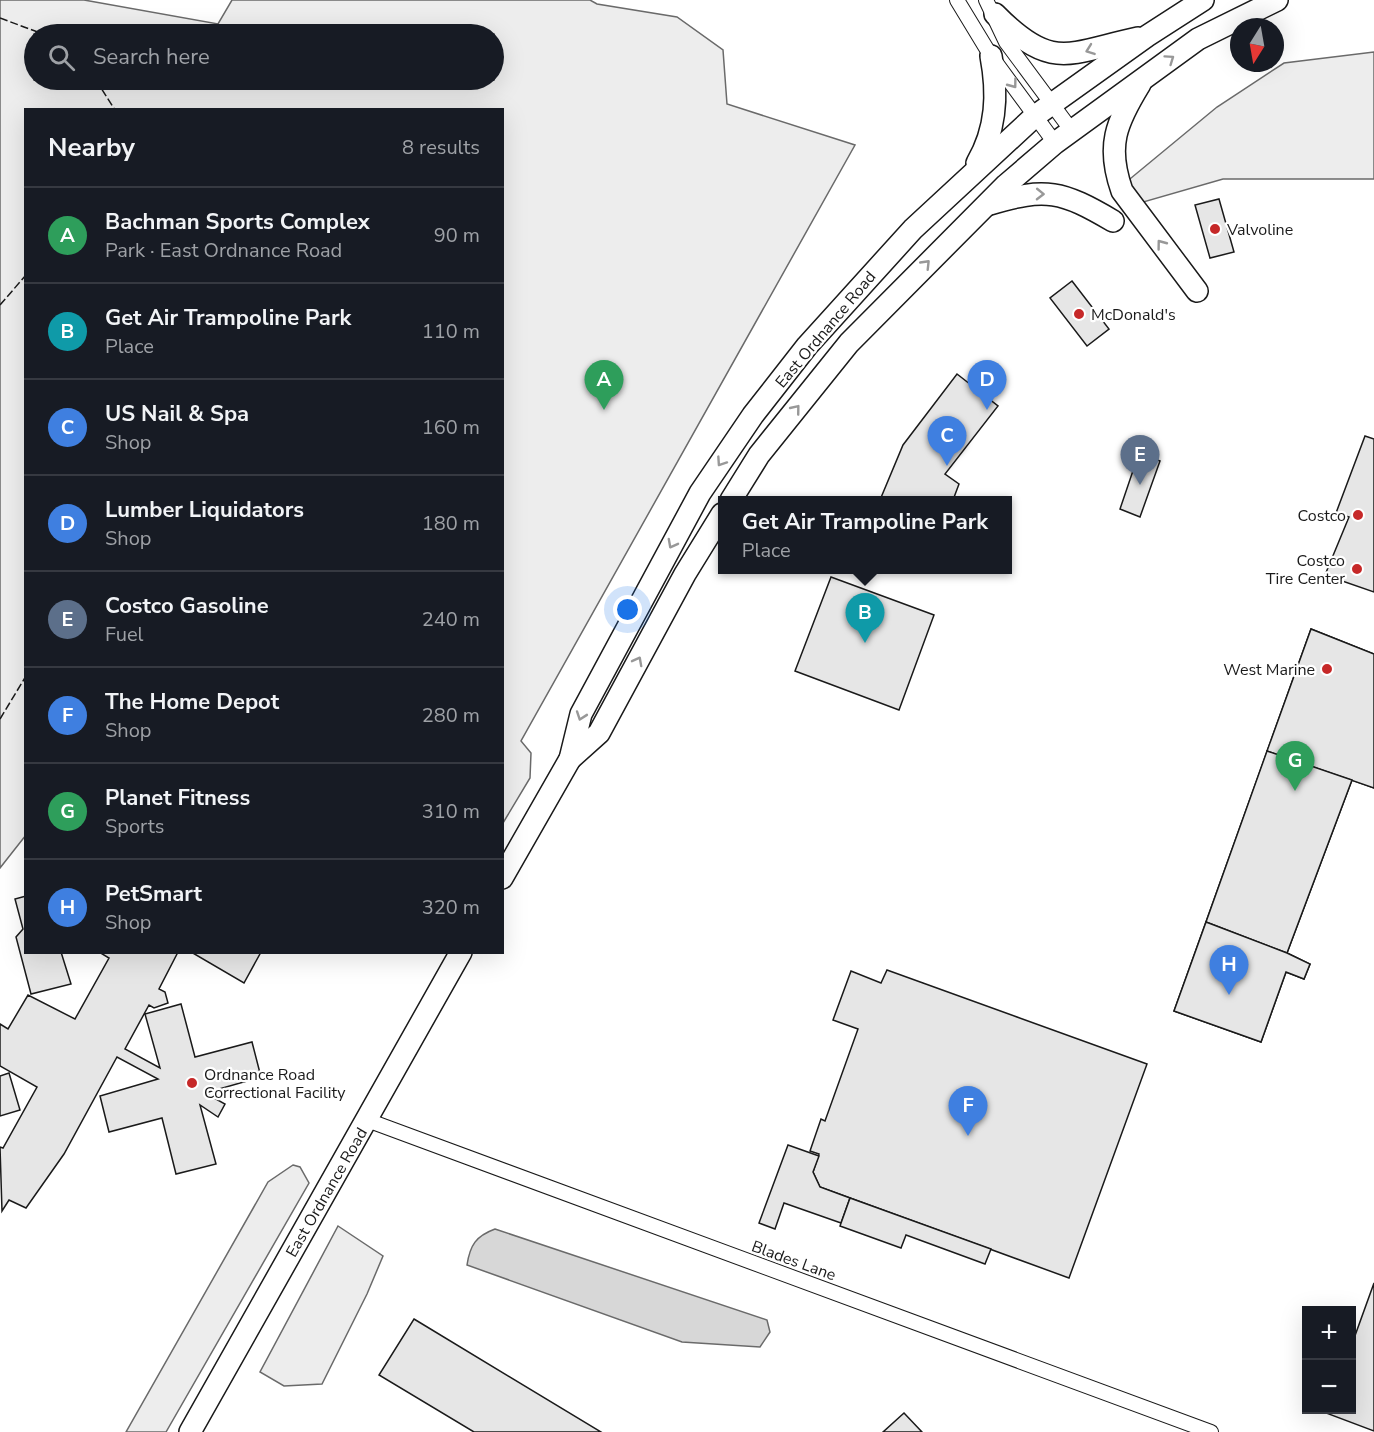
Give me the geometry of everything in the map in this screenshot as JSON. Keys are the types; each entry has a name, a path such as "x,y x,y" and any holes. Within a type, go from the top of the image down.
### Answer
{"main road":[{"name":"East Ordnance Road","path":"504,874 570,759 586,703 700,493 748,423 807,346 854,291 970,174 1044,110 1147,36 1203,0"},
{"name":"East Ordnance Road","path":"734,496 759,455 849,343 983,206 1064,137 1145,76 1198,39 1277,0"},
{"path":"991,7 1020,37 1036,47 1061,55 1086,52 1147,36"},
{"path":"970,174 990,137 997,86 991,56"},
{"path":"1145,76 1118,123 1112,157 1116,176 1122,191 1197,291"},
{"path":"983,206 1025,194 1044,193 1081,202 1113,221"},
{"name":"East Ordnance Road","path":"570,759 599,733 685,574 718,522"},
{"name":"East Ordnance Road","path":"190,1432 460,954"}],"street":[{"path":"957,0 991,56 1044,110 1064,137"},
{"path":"991,7 1006,42 1044,110 1064,137"},
{"name":"Blades Lane","path":"367,1120 1210,1432"}],"shaded area":[{"path":"0,0 84,0 218,24 232,0 590,0 597,4 677,17 723,50 727,104 855,145 521,741 531,753 530,778 504,821 504,108 24,108 24,838 0,868"},
{"path":"1374,52 1374,179 1223,179 1140,203 1125,183 1217,107 1270,72 1284,72 1284,63"},
{"path":"293,1165 300,1167 309,1183 166,1432 126,1432 268,1182"},
{"path":"338,1226 383,1256 367,1294 322,1384 284,1386 260,1372"},
{"path":"495,1229 767,1320 770,1332 760,1347 682,1342 467,1265 475,1242"}],"building":[{"name":"Valvoline","path":"1219,199 1234,252 1210,258 1195,205"},
{"name":"McDonald's","path":"1072,281 1109,329 1087,346 1050,298"},
{"path":"957,374 998,406 945,474 959,484 954,496 882,496 903,445"},
{"name":"Costco","path":"1365,436 1374,439 1374,592 1325,575 1349,517 1336,513"},
{"path":"1139,453 1160,461 1140,517 1120,509"},
{"path":"831,577 934,615 899,710 795,671"},
{"path":"1311,629 1374,654 1374,788 1352,780 1287,953 1310,964 1304,979 1286,972 1261,1042 1174,1011"},
{"path":"1311,629 1374,654 1374,788 1267,751"},
{"path":"1267,751 1352,780 1287,953 1206,922"},
{"path":"24,897 24,954 62,954 71,984 31,994 16,937 23,929 15,899"},
{"path":"1206,922 1310,964 1304,979 1286,972 1261,1042 1174,1011"},
{"name":"Ordnance Road Correctional Facility","path":"102,954 177,954 159,989 165,992 168,1003 154,1008 149,1005 125,1049 160,1068 145,1014 181,1004 195,1057 252,1042 261,1077 205,1093 225,1104 218,1117 200,1105 216,1164 176,1174 162,1118 109,1132 100,1096 158,1079 117,1057 64,1154 26,1208 9,1200 2,1211 0,1147 3,1148 37,1087 0,1066 0,1024 8,1029 28,995 75,1019 109,958"},
{"path":"194,954 260,954 244,983"},
{"path":"887,970 1147,1064 1069,1278 820,1187 813,1172 819,1154 810,1151 821,1119 825,1121 858,1029 833,1020 851,971 881,983"},
{"path":"9,1073 20,1110 0,1116 0,1076"},
{"path":"788,1145 819,1156 813,1172 820,1187 850,1198 841,1223 784,1203 775,1229 759,1223"},
{"path":"850,1198 991,1249 985,1264 906,1235 901,1248 840,1226"},
{"path":"1374,1283 1374,1431 1329,1414 1356,1414 1356,1333"},
{"path":"414,1319 601,1432 474,1432 379,1375"},
{"path":"904,1413 922,1432 883,1432"}],"fence":[{"path":"0,18 24,27"},
{"path":"102,90 114,108"},
{"path":"0,305 24,277"},
{"path":"0,719 24,679"}],"place":[{"name":"Valvoline","path":"1215,229"},
{"name":"McDonald's","path":"1079,314"},
{"name":"Bachman Sports Complex","path":"604,410"},
{"name":"Lumber Liquidators","path":"987,410"},
{"name":"US Nail & Spa","path":"947,466"},
{"name":"Costco Gasoline","path":"1140,485"},
{"name":"Costco","path":"1358,515"},
{"name":"Costco Tire Center","path":"1357,569"},
{"name":"Get Air Trampoline Park","path":"865,643"},
{"name":"West Marine","path":"1327,669"},
{"name":"Planet Fitness","path":"1295,791"},
{"name":"PetSmart","path":"1229,995"},
{"name":"Ordnance Road Correctional Facility","path":"192,1083"},
{"name":"The Home Depot","path":"968,1136"}]}
